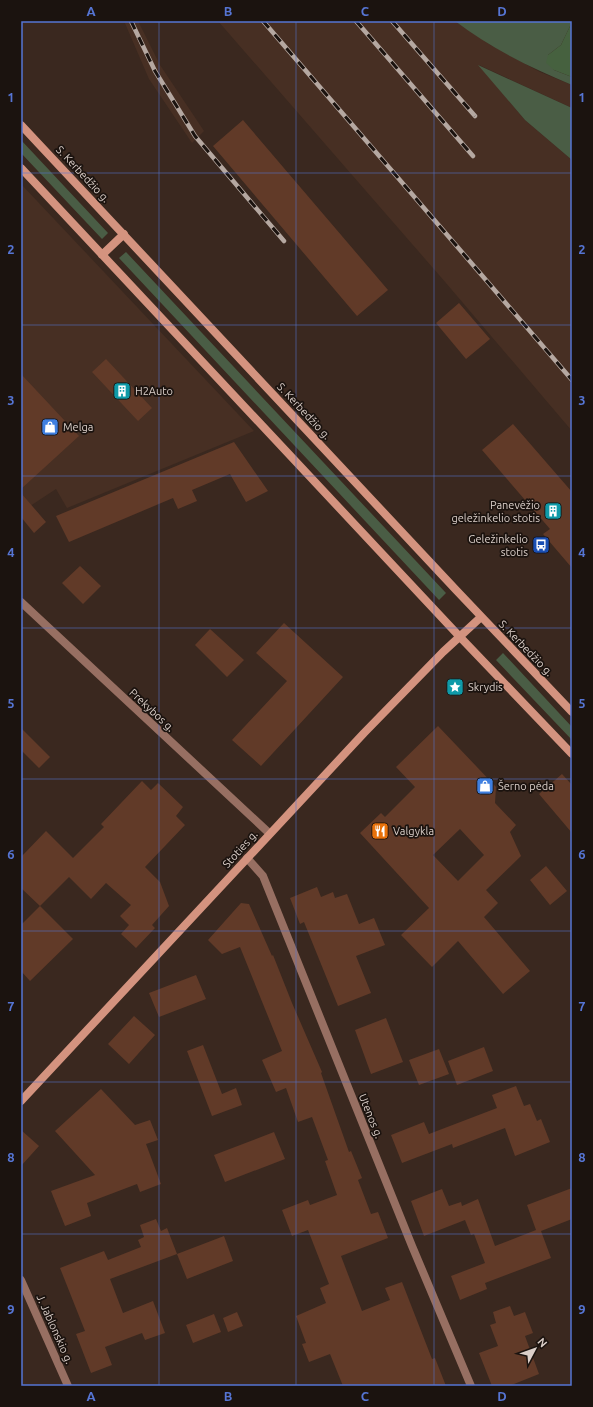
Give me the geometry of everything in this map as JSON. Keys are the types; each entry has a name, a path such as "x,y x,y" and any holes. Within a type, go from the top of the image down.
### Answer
{"main road":[{"name":"S. Kerbedžio g.","path":"21,124 481,617 572,712"},
{"path":"21,168 460,637 572,754"},
{"path":"102,255 124,234"},
{"name":"Stoties g.","path":"21,1101 269,833 389,706 481,617"}],"street":[{"name":"Prekybos g.","path":"21,602 269,833"},
{"name":"Utenos g.","path":"247,858 263,876 412,1246 471,1386"},
{"name":"J. Jablonskio g.","path":"21,1280 68,1386"}],"shaded area":[{"path":"124,21 138,21 160,65 204,131 192,143 149,79"},
{"path":"218,21 455,21 489,44 540,72 572,85 572,108 479,65 525,120 572,160 572,431 446,283"},
{"path":"21,184 254,431 67,508 56,489 21,512"}],"green space":[{"path":"455,21 571,21 572,22 561,45 548,55 554,70 572,77 572,85 511,57 468,31"},
{"path":"572,22 572,77 554,70 546,63 548,55 561,45"},
{"path":"478,65 572,108 572,160 525,120"},
{"path":"21,140 108,233 102,239 21,153"},
{"path":"126,252 446,593 439,600 119,258"},
{"path":"503,653 572,727 572,740 496,660"}],"building":[{"path":"243,120 388,290 357,316 213,146"},
{"path":"459,303 490,339 466,359 436,323"},
{"name":"H2Auto","path":"106,359 152,408 138,421 92,372"},
{"path":"21,374 79,436 21,489"},
{"name":"Panevėžio geležinkelio stotis","path":"513,424 572,492 572,568 543,534 550,529 482,450"},
{"path":"234,442 268,491 246,502 230,474 192,490 197,501 178,509 173,498 69,542 56,516"},
{"path":"21,493 46,522 34,533 21,517"},
{"path":"80,566 101,586 83,604 62,583"},
{"path":"284,623 343,677 261,766 232,740 287,681 256,653"},
{"path":"210,629 244,660 227,677 195,645"},
{"path":"438,726 496,787 495,803 516,825 510,832 521,856 486,890 498,903 484,917 530,971 503,994 458,941 432,967 401,935 429,908 360,833 381,813 385,817 415,787 396,767","holes":["460,829 484,855 458,881 433,855"]},
{"path":"21,728 50,757 39,768 21,750"},
{"path":"562,774 572,785 572,833 539,794"},
{"path":"142,781 151,790 158,783 183,807 176,816 185,825 145,867 160,882 169,906 152,925 155,928 136,948 121,934 129,925 120,916 131,905 106,883 91,899 69,877 40,906 21,888 21,857 46,831 73,858 104,827 101,824"},
{"path":"546,866 567,891 550,905 530,880"},
{"path":"317,887 321,897 333,892 335,898 347,894 359,924 374,918 385,945 356,956 371,993 338,1006 304,922 300,924 290,898"},
{"path":"241,903 249,904 272,956 273,955 322,1072 321,1073 349,1152 351,1151 362,1178 358,1180 371,1214 378,1212 388,1238 341,1256 362,1311 390,1300 385,1288 402,1282 432,1359 435,1358 446,1386 343,1386 330,1354 309,1362 302,1344 306,1343 296,1316 326,1303 320,1288 329,1284 308,1230 292,1236 282,1210 308,1200 310,1205 337,1195 325,1161 328,1160 312,1117 298,1122 286,1088 276,1092 262,1060 282,1051 240,947 222,954 208,940"},
{"path":"40,906 73,939 30,981 21,971 21,925"},
{"path":"196,975 206,999 159,1017 149,993"},
{"path":"134,1016 155,1035 129,1064 108,1044"},
{"path":"386,1018 403,1062 371,1074 355,1030"},
{"path":"203,1045 222,1094 236,1088 242,1105 212,1116 187,1051"},
{"path":"484,1047 493,1071 457,1085 448,1061"},
{"path":"439,1049 449,1074 419,1085 409,1060"},
{"path":"516,1086 524,1106 530,1104 537,1121 541,1119 550,1142 515,1156 505,1128 453,1148 452,1144 402,1163 391,1135 424,1122 429,1134 497,1108 492,1095"},
{"path":"101,1089 135,1125 150,1120 158,1140 146,1144 161,1184 140,1192 137,1184 87,1203 91,1216 65,1226 51,1191 95,1175 55,1131"},
{"path":"21,1130 39,1146 21,1166"},
{"path":"274,1132 285,1159 225,1182 214,1155"},
{"path":"572,1188 572,1219 541,1231 551,1258 485,1283 487,1289 460,1300 451,1276 485,1263 474,1234 471,1235 465,1220 424,1236 411,1201 442,1189 449,1206 461,1202 462,1206 478,1199 495,1246 536,1230 527,1205"},
{"path":"156,1219 161,1231 167,1228 177,1254 110,1279 123,1313 153,1301 165,1333 145,1340 142,1333 105,1347 112,1365 91,1373 76,1334 85,1331 60,1268 104,1251 108,1260 141,1247 138,1240 144,1237 140,1225"},
{"path":"224,1236 233,1261 187,1279 177,1254"},
{"path":"510,1306 514,1316 525,1312 533,1333 525,1336 539,1374 509,1386 492,1386 479,1353 498,1346 490,1325 496,1323 493,1312"},
{"path":"237,1312 243,1326 228,1332 223,1318"},
{"path":"214,1314 221,1332 193,1343 186,1325"}],"railway":[{"path":"131,21 155,71 195,136 284,241"},
{"path":"263,21 572,380"},
{"path":"356,21 473,156"},
{"path":"392,21 475,116"}],"place":[{"name":"H2Auto","path":"122,391"},
{"name":"Melga","path":"50,427"},
{"name":"Panevėžio geležinkelio stotis","path":"553,511"},
{"name":"Geležinkelio stotis","path":"541,545"},
{"name":"Skrydis","path":"455,687"},
{"name":"Šerno pėda","path":"485,786"},
{"name":"Valgykla","path":"380,831"}]}
